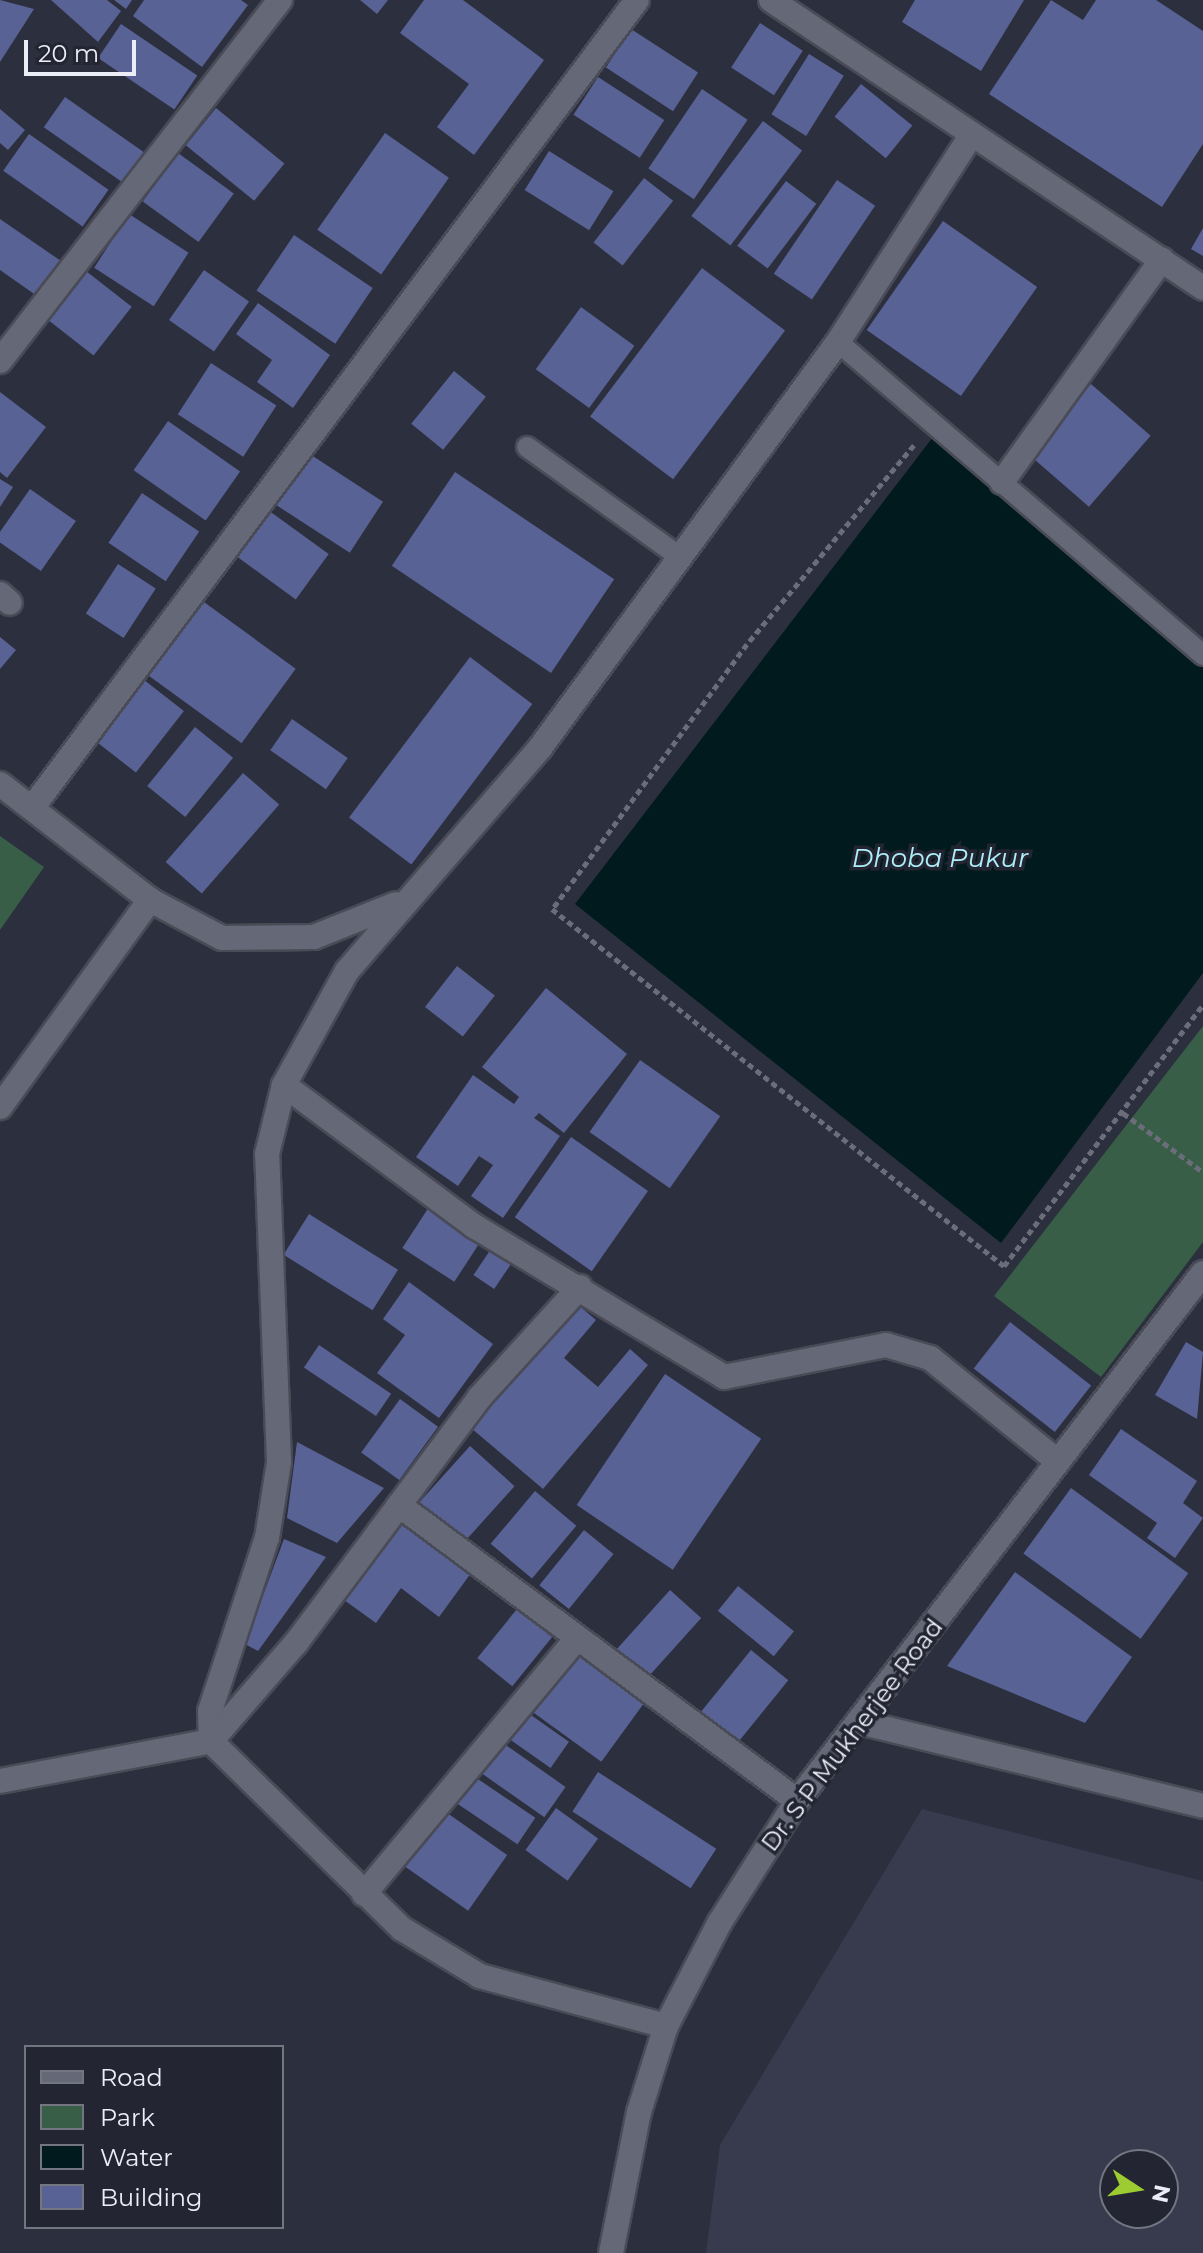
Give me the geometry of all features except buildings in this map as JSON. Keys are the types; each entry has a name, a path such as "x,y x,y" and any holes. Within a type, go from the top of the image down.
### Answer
{"street":[{"path":"0,361 280,0"},
{"path":"32,808 637,0"},
{"path":"771,0 970,137 1203,288"},
{"path":"666,2026 480,1976 402,1929 211,1741 210,1711 267,1538 279,1462 265,1198 284,1085 331,996 402,901 540,748 838,342 970,137"},
{"path":"1002,482 1162,259"},
{"path":"0,784 150,900 199,930 252,942 314,937 402,901"},
{"path":"0,1107 150,900"},
{"path":"284,1085 474,1226 580,1287 724,1377 886,1345 930,1358 1057,1461"},
{"name":"Dr. S P Mukherjee Road","path":"611,2253 639,2112 666,2026 720,1922 797,1801 1203,1273"},
{"path":"0,1781 211,1741 399,1505 479,1398 580,1287"},
{"path":"399,1505 797,1801"},
{"path":"364,1894 577,1638"},
{"path":"859,1722 1203,1806"}],"lane":[{"path":"838,342 1203,655"},
{"path":"527,447 680,557"}],"path":[{"path":"933,423 747,644 552,909 1004,1266 1203,1005"},
{"path":"1123,1113 1203,1172"}],"shaded area":[{"path":"922,1809 1203,1881 1203,2253 706,2253 720,2145"}],"green space":[{"path":"0,836 44,867 0,930"},
{"path":"1203,1026 1203,1242 1101,1377 994,1296"}],"water":[{"name":"Dhoba Pukur","path":"933,437 1203,666 1203,973 1001,1243 575,904"}]}
